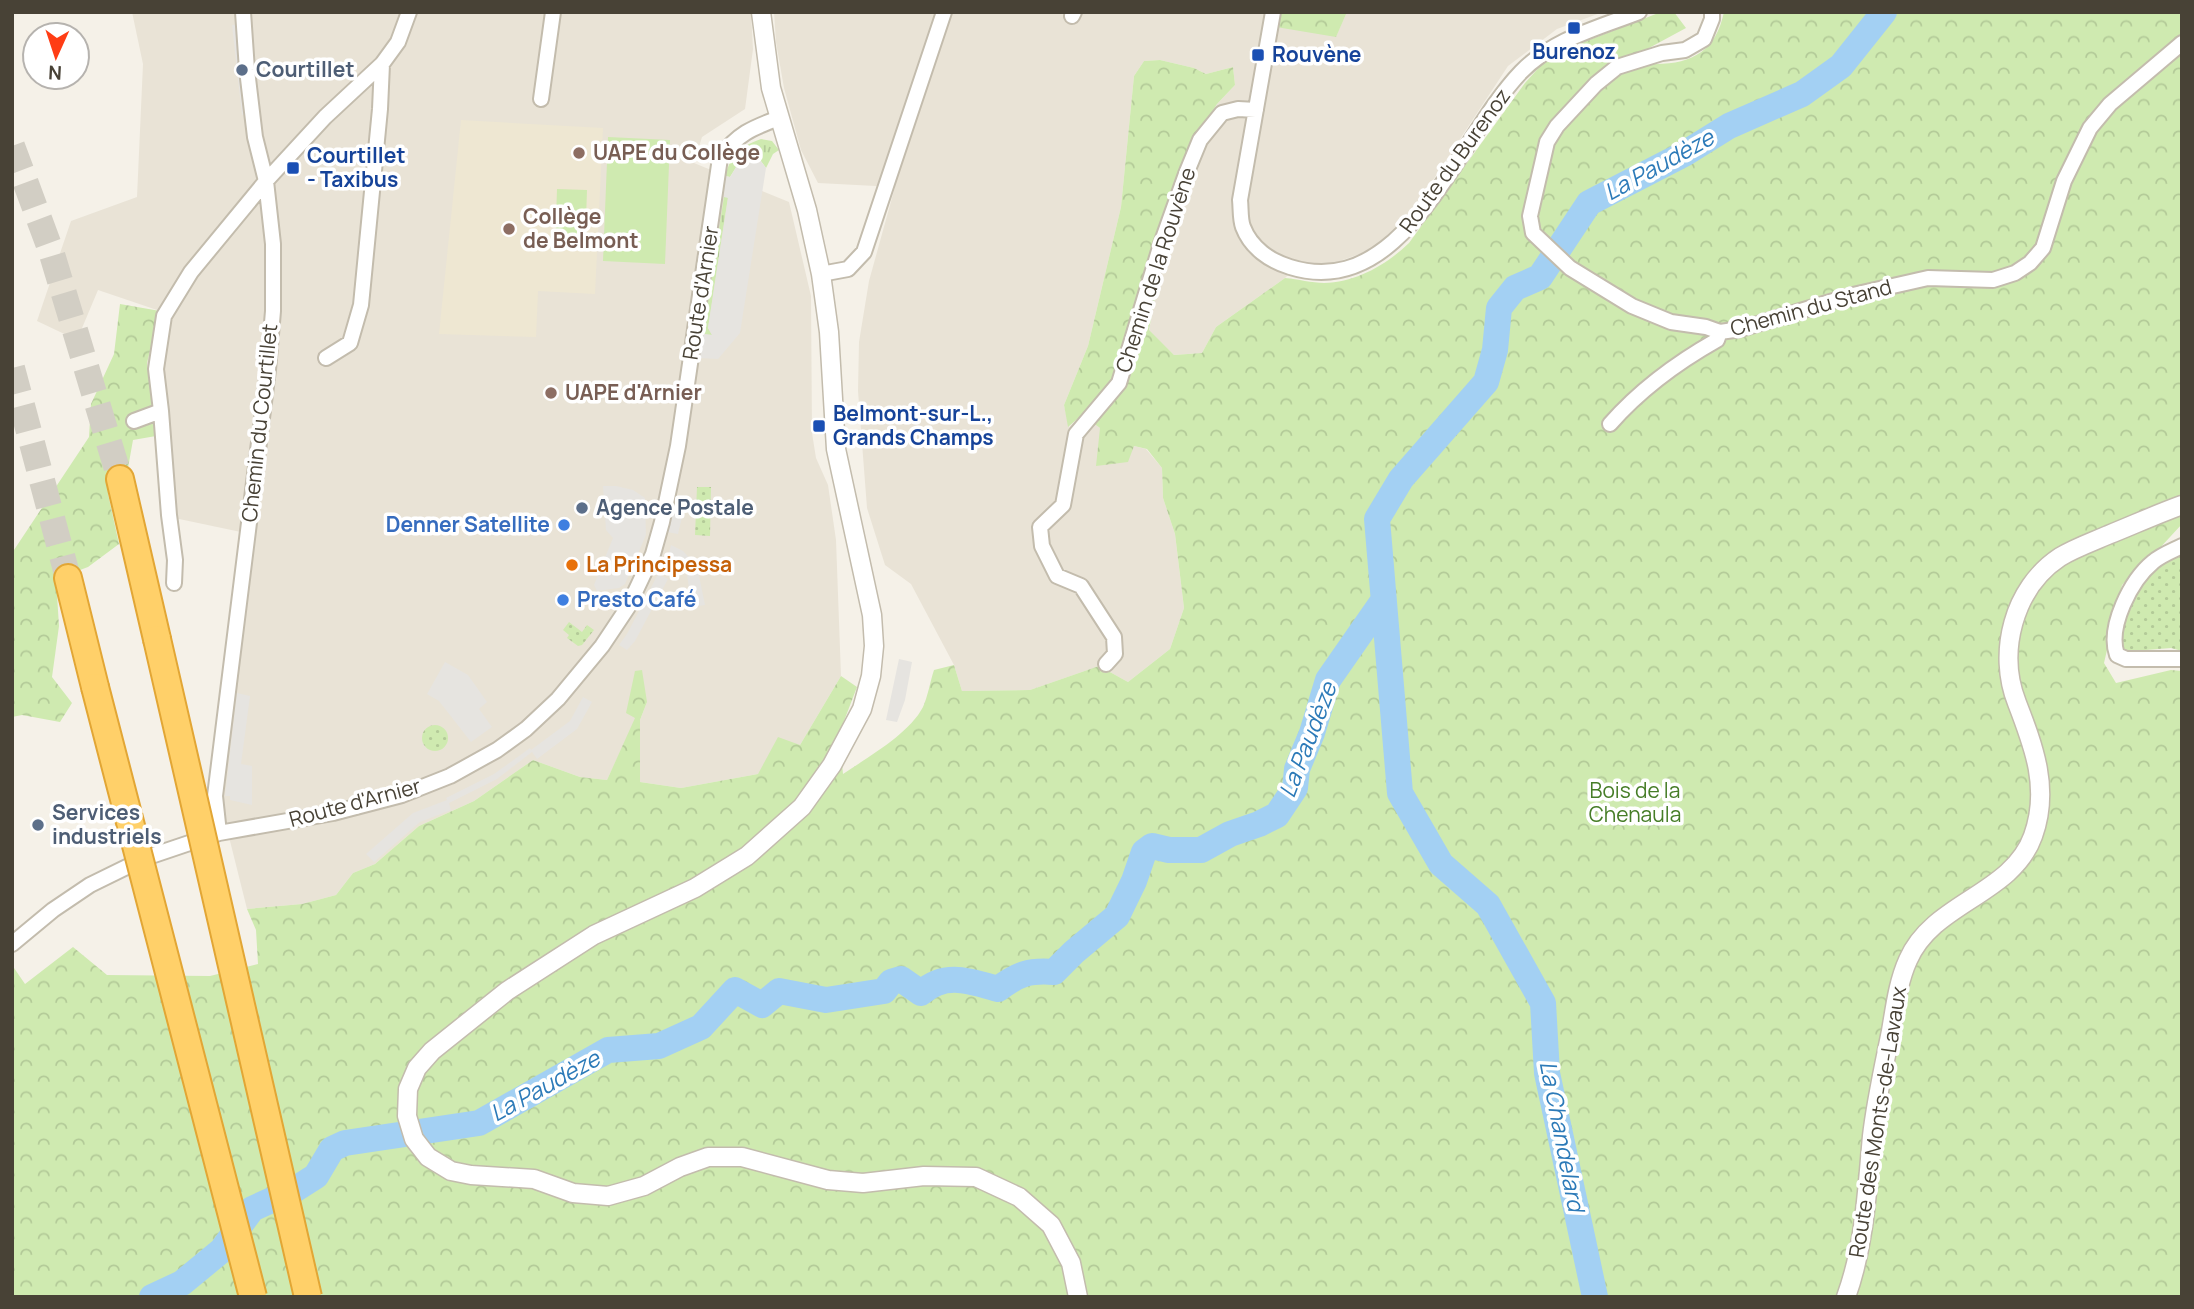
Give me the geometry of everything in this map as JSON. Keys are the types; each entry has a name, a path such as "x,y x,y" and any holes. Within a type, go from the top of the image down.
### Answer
{"highway":[{"path":"120,479 308,1297"},
{"path":"68,578 253,1297"}],"street":[{"name":"Chemin du Courtillet","path":"219,833 215,796 273,311 273,244 266,181 255,137 243,12"},
{"path":"174,583 175,559 156,369 164,316 191,272 266,181 325,117 382,64 398,42 409,12"},
{"path":"541,99 553,12"},
{"path":"761,12 768,67 779,118 807,210 821,274 829,332 836,449 872,615 872,676 862,709 848,739 802,807 747,856 695,888 594,935 507,992 432,1051 417,1068 408,1089 407,1116 414,1139 428,1157 451,1171 534,1179 573,1193 608,1196 644,1186 680,1167 708,1157 742,1157 828,1180 863,1183 924,1176 976,1177 1019,1197 1051,1225 1071,1263 1077,1297"},
{"path":"821,274 848,269 864,252 944,12"},
{"name":"Route du Burenoz","path":"1273,12 1240,201 1243,226 1256,246 1272,262 1316,273 1341,271 1370,261 1390,246 1410,226 1502,95 1541,54 1566,40 1639,12"},
{"name":"Chemin du Stand","path":"1712,12 1704,39 1685,50 1662,53 1617,66 1596,84 1557,126 1547,142 1530,216 1533,233 1541,243 1570,268 1632,306 1671,323 1706,327 1720,332 1741,329 1853,295 1928,278 1993,280 2015,273 2030,263 2043,248 2064,181 2090,128 2110,104 2182,43"},
{"path":"326,358 350,343 361,305 382,64"},
{"name":"Chemin de la Rouvène","path":"1106,664 1115,654 1114,637 1081,586 1057,576 1042,546 1040,527 1063,505 1076,434 1119,383 1161,244 1200,140 1222,113 1256,110"},
{"name":"Route d'Arnier","path":"12,944 52,910 90,884 145,858 219,833 333,813 402,795 450,776 526,729 558,699 602,646 628,607 653,554 678,446 720,158 731,143 752,128 779,118"},
{"path":"1610,425 1621,412 1660,379 1692,354 1717,341 1720,332"},
{"path":"134,421 161,411"},
{"name":"Route des Monts-de-Lavaux","path":"1846,1297 1860,1250 1873,1132 1883,1071 1908,958 1924,933 1939,919 2010,871 2025,853 2039,816 2041,780 2035,751 2012,689 2008,665 2011,631 2023,599 2043,573 2059,558 2176,507"},
{"path":"2182,546 2151,563 2127,594 2119,613 2114,646 2117,655 2126,659 2182,659"}],"shaded area":[{"path":"132,12 751,12 753,49 745,109 702,137 694,163 789,202 811,296 812,433 816,458 828,485 836,540 841,676 800,745 758,774 681,788 640,782 640,720 647,702 636,718 607,780 580,777 533,760 474,801 419,826 375,864 353,873 336,895 302,904 247,909 219,797 255,535 165,516 147,363 160,311 98,290 77,340 37,321 71,221 137,197 143,64"},
{"path":"774,12 1279,12 1336,36 1347,12 1603,12 1557,29 1508,66 1412,212 1371,250 1331,264 1302,262 1285,278 1216,327 1202,353 1174,355 1149,331 1176,183 1194,141 1217,104 1235,85 1233,67 1206,74 1194,68 1160,60 1144,61 1134,76 1121,207 1088,346 1064,405 1069,427 1082,415 1100,428 1134,446 1146,449 1162,468 1163,498 1175,534 1184,608 1170,649 1128,682 1099,666 1030,690 962,691 954,665 911,584 885,565 867,508 858,391 859,342 869,281 895,187 818,183 801,150 784,88"},
{"name":"Courtillet","path":"244,24 252,114 242,115 232,25"},
{"path":"461,120 603,128 595,294 538,291 536,337 439,334"},
{"path":"752,149 766,168 740,333 718,359 699,358 703,334 712,335 708,328 728,198 724,197 725,176 730,177"},
{"path":"603,486 633,490 645,498 646,535 625,584 619,588 597,591 594,585 613,538 606,530"},
{"path":"675,499 686,501 678,534 667,532"},
{"path":"671,545 683,551 697,566 705,605 692,607 687,575 677,561 668,556"},
{"path":"658,574 668,579 635,641 627,650 619,645"},
{"path":"899,659 912,662 905,700 897,722 886,720"},
{"path":"445,662 468,675 487,702 479,709 492,727 471,742 439,701 427,694"},
{"path":"237,693 250,696 241,764 252,766 252,805 230,800 230,796 225,796"},
{"path":"583,697 592,702 577,729 537,759 532,752 497,779 449,803 451,810 420,822 374,862 366,854 413,813 447,800 446,798 494,774 530,748 531,750 570,721"}],"green space":[{"path":"1279,12 1347,12 1336,37 1276,27"},
{"name":"Bois de la Chenaula","path":"1661,12 1674,12 1686,28 1649,48 1656,64 1681,61 1701,52 1715,36 1724,12 2182,12 2182,524 2122,585 2104,663 2116,683 2171,670 2182,671 2182,1297 12,1297 12,965 25,984 73,947 107,975 210,976 258,964 256,930 247,909 302,904 336,895 353,873 375,864 419,826 474,801 533,760 580,777 607,780 635,718 626,713 635,671 642,670 647,702 640,720 640,782 681,788 758,774 778,737 800,745 841,676 857,687 839,734 843,774 887,744 917,717 925,703 934,670 954,665 962,691 1030,690 1099,666 1128,682 1170,649 1184,608 1175,534 1163,498 1162,468 1147,449 1134,446 1128,462 1096,466 1100,428 1082,415 1068,427 1064,405 1088,346 1121,207 1134,76 1144,61 1160,60 1194,68 1206,74 1233,67 1235,85 1217,104 1194,140 1176,183 1149,330 1174,355 1202,353 1216,327 1285,278 1319,283 1336,282 1359,276 1391,258 1409,243 1525,83 1543,63 1566,49"},
{"path":"608,137 670,140 665,264 603,261"},
{"path":"761,139 772,141 779,150 773,154 766,168 752,149 730,177 725,176 737,152"},
{"path":"557,189 587,190 585,249 555,248"},
{"path":"724,197 728,197 708,328 712,335 703,334 703,331"},
{"path":"120,304 160,311 147,363 156,436 133,440 128,468 108,494 119,544 88,567 56,579 59,626 52,677 72,703 60,722 22,715 12,717 12,553 89,437 91,404 114,354"},
{"path":"697,487 711,487 710,536 695,535"},
{"path":"2182,552 2182,651 2171,648 2121,652 2121,623 2127,605 2152,568"},
{"path":"569,622 582,632 587,625 594,630 582,645 578,646 567,638 569,635 563,630"},
{"path":"435,725 445,728 448,738 445,748 435,751 425,748 422,738 425,728"}],"waterway":[{"name":"La Paudèze","path":"1595,1297 1547,1073 1543,1003 1488,905 1441,864 1400,793 1377,519 1401,479 1486,382 1495,350 1499,308 1515,288 1540,277 1589,203 1684,154 1729,126 1802,94 1841,66 1884,12"},
{"name":"La Paudèze","path":"152,1297 182,1283 222,1250 252,1209 294,1190 316,1176 332,1149 345,1143 479,1123 608,1050 659,1046 701,1027 735,990 762,1005 779,991 826,1000 884,991 891,982 901,979 921,993 930,986 949,980 968,981 998,989 1024,974 1054,972 1117,916 1144,852 1152,846 1169,850 1201,850 1230,834 1277,815 1295,788 1297,769 1312,733 1328,680 1383,601"}],"tunnel":[{"path":"12,146 51,251 120,479"},
{"path":"12,368 68,578"}],"place":[{"name":"Burenoz","path":"1574,28"},
{"name":"Rouvène","path":"1258,55"},
{"name":"Courtillet","path":"242,70"},
{"name":"UAPE du Collège","path":"579,153"},
{"name":"Courtillet - Taxibus","path":"293,168"},
{"name":"Collège de Belmont","path":"509,229"},
{"name":"UAPE d'Arnier","path":"551,393"},
{"name":"Belmont-sur-L., Grands Champs","path":"819,426"},
{"name":"Agence Postale","path":"582,508"},
{"name":"Denner Satellite","path":"564,525"},
{"name":"La Principessa","path":"572,565"},
{"name":"Presto Café","path":"563,600"},
{"name":"Services industriels","path":"38,825"}],"water label":[{"name":"La Chandelard","path":"1562,1136"}]}
